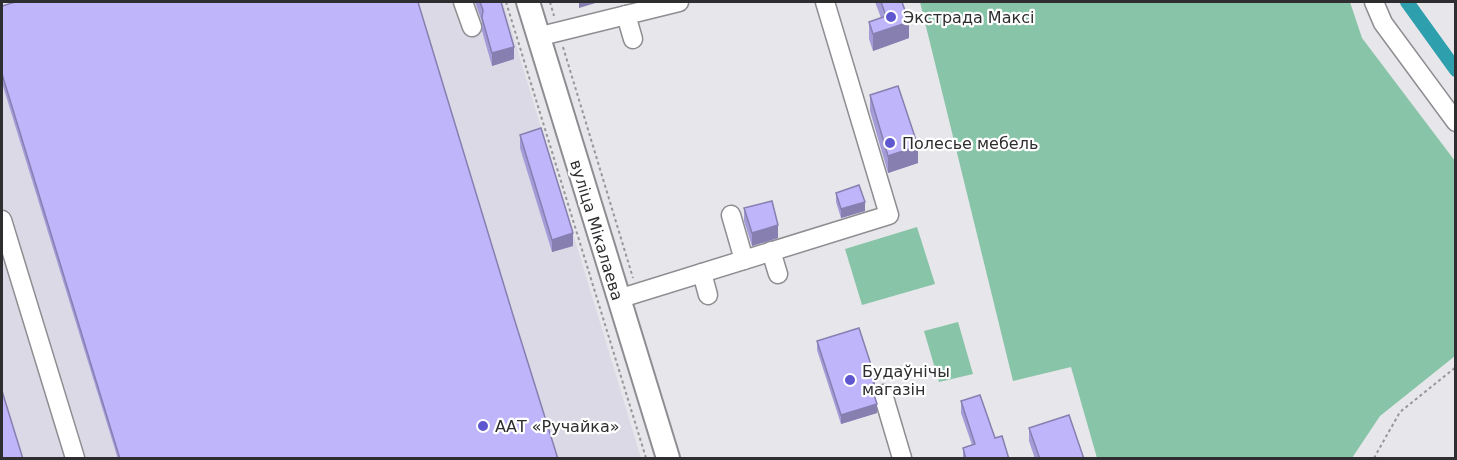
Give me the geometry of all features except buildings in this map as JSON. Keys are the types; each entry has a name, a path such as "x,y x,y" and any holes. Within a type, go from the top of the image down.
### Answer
{"main road":[{"name":"вуліца Мікалаева","path":"528,2 548,34 628,296 668,459"}],"lane":[{"path":"463,2 472,27"},
{"path":"548,34 679,2"},
{"path":"628,296 889,214 825,2"},
{"path":"1374,2 1383,23 1455,122"},
{"path":"626,15 633,39"},
{"path":"731,214 744,260"},
{"path":"2,220 75,459"},
{"path":"771,251 778,274"},
{"path":"702,273 708,295"},
{"path":"883,394 902,459"}],"path":[{"path":"506,2 646,459"},
{"path":"550,2 548,34 628,296"},
{"path":"1374,459 1400,412 1455,367"}],"shaded area":[{"path":"43,2 503,2 641,458 2,458 2,15"}],"green space":[{"path":"920,2 1350,2 1362,38 1455,161 1455,356 1380,416 1352,458 1097,458 1071,367 1013,381"},
{"path":"917,227 935,284 862,305 845,249"},
{"path":"958,322 973,374 939,382 924,331"}],"waterway":[{"path":"1407,2 1456,70"}],"place":[{"name":"Экстрада Максі","path":"891,17"},
{"name":"Полесье мебель","path":"890,143"},
{"name":"Будаўнічы магазін","path":"850,380"},
{"name":"ААТ «Ручайка»","path":"483,426"}]}
